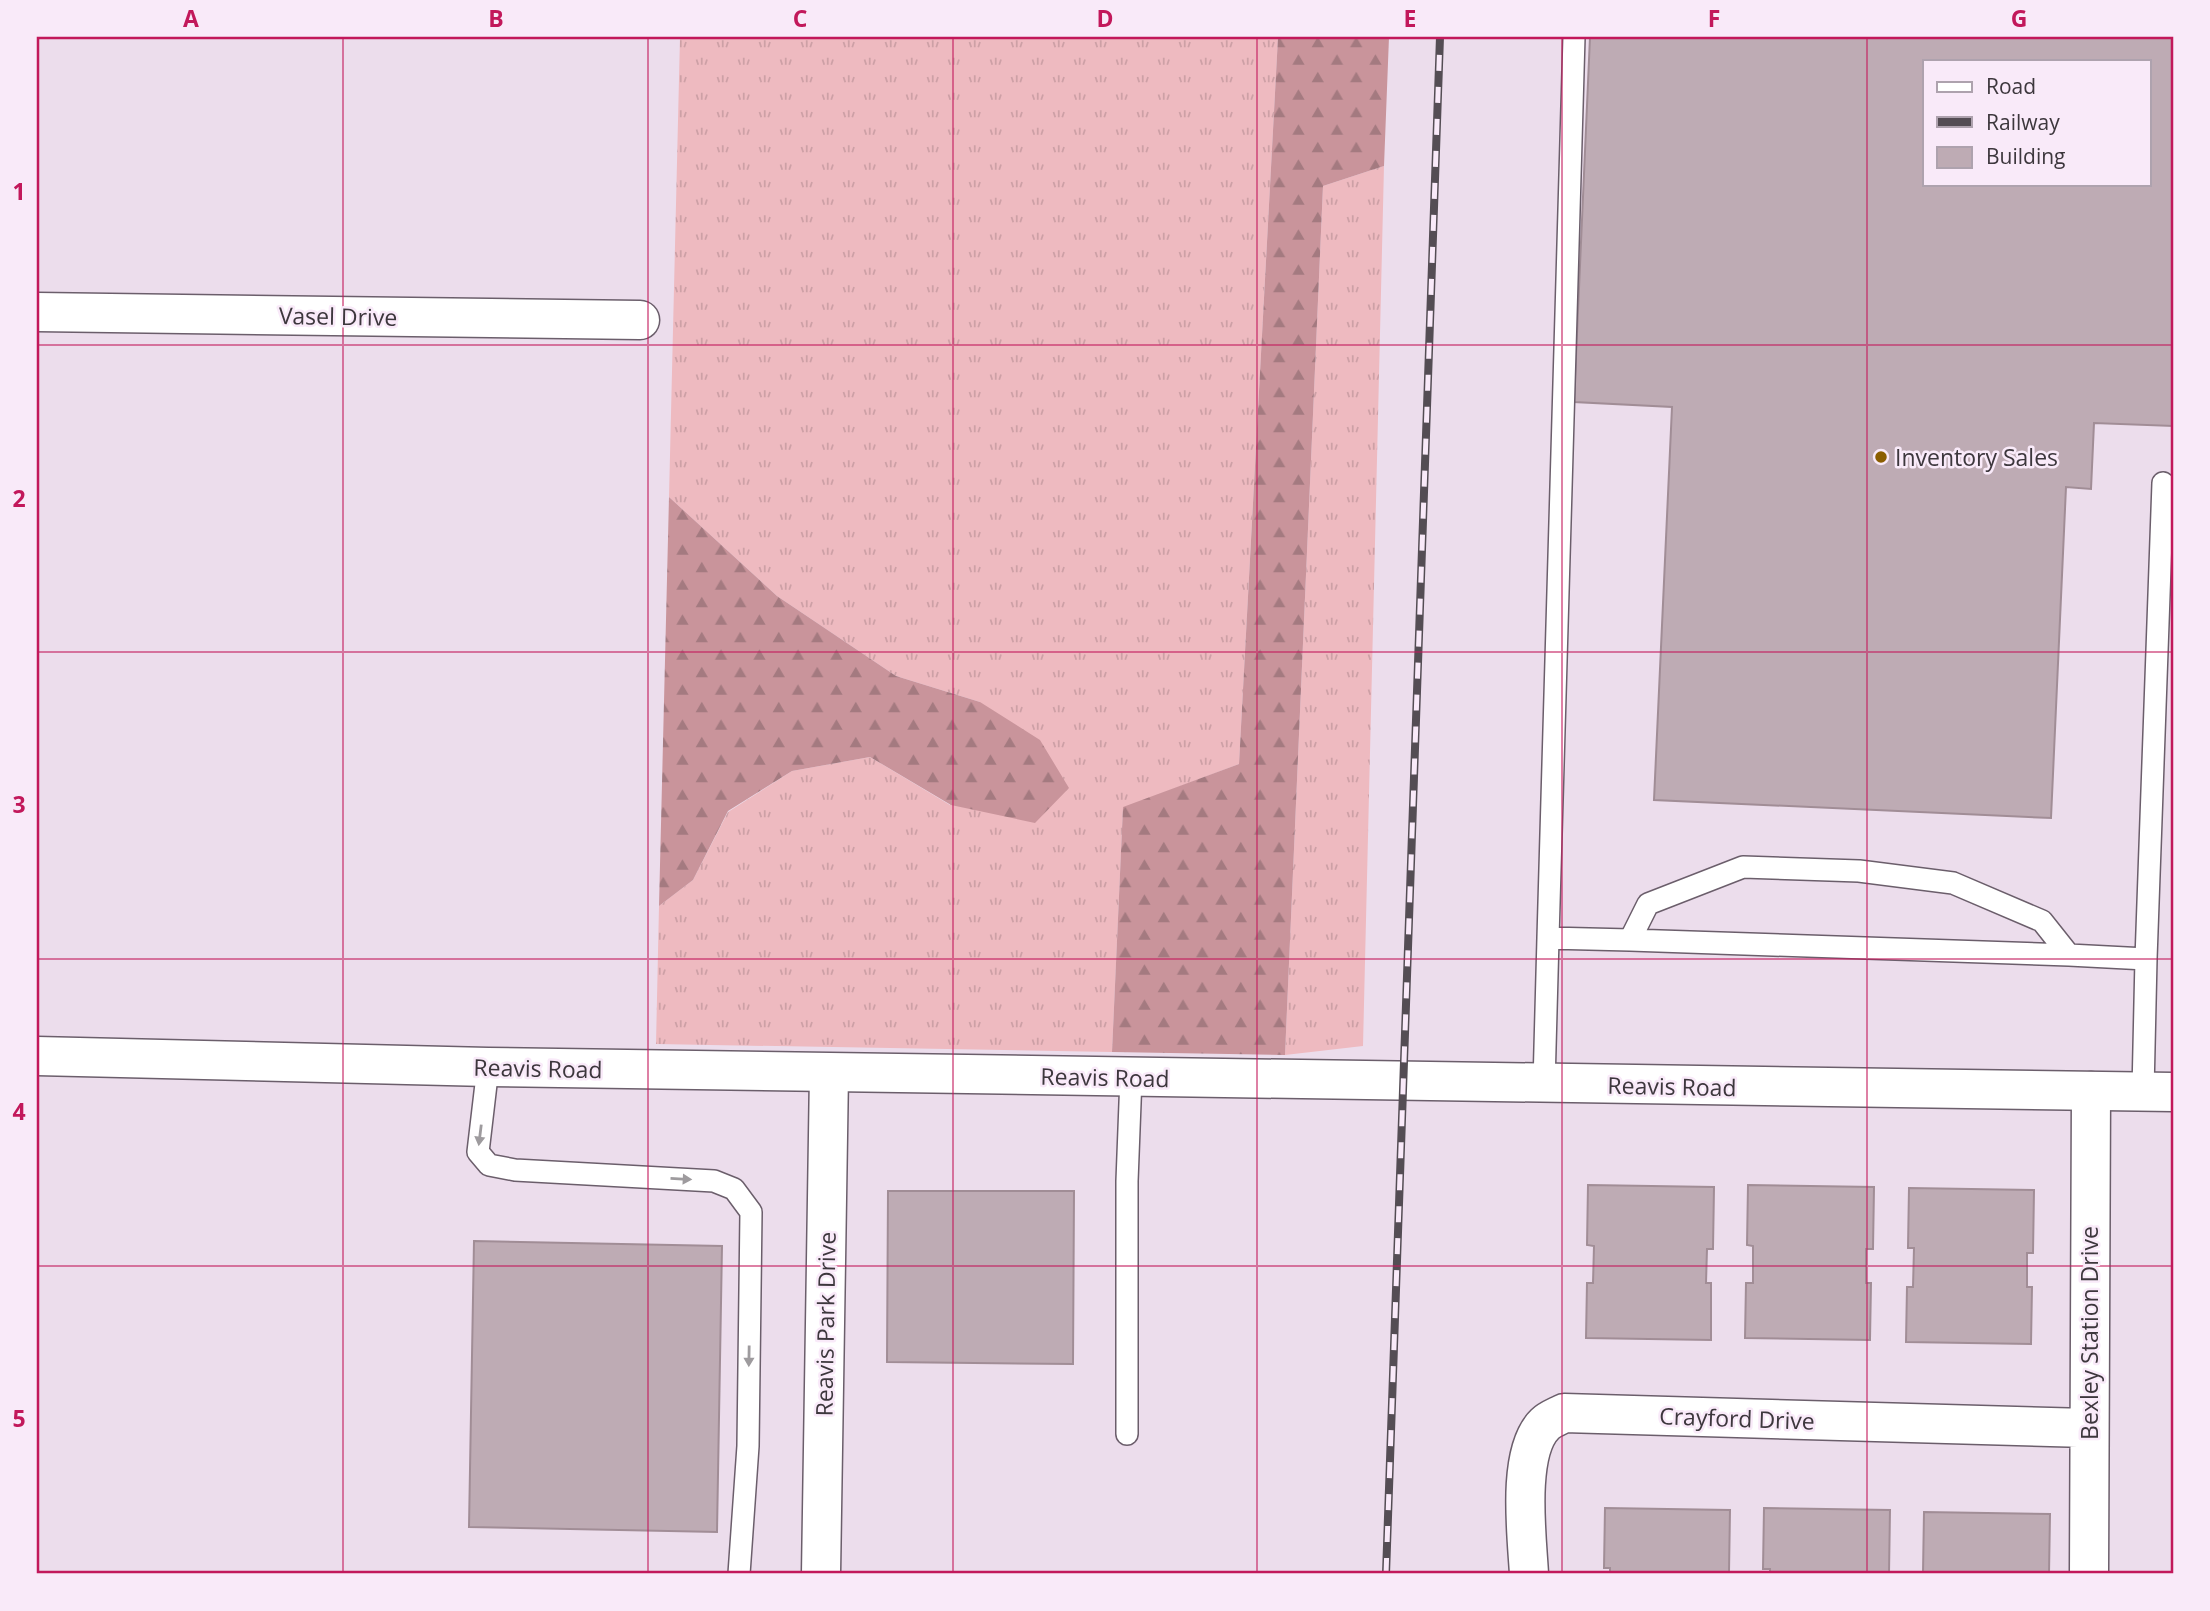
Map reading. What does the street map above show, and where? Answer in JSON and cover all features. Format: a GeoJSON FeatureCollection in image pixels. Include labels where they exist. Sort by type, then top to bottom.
{"type":"FeatureCollection","features":[{"type":"Feature","properties":{"kind":"street","name":"Vasel Drive"},"geometry":{"type":"LineString","coordinates":[[37,312],[640,320]]}},
{"type":"Feature","properties":{"kind":"street","name":"Reavis Road"},"geometry":{"type":"LineString","coordinates":[[37,1056],[829,1073],[2158,1091]]}},
{"type":"Feature","properties":{"kind":"street","name":"Reavis Park Drive"},"geometry":{"type":"LineString","coordinates":[[821,1574],[829,1073]]}},
{"type":"Feature","properties":{"kind":"street","name":"Bexley Station Drive"},"geometry":{"type":"LineString","coordinates":[[2089,1574],[2087,1428],[2091,1091]]}},
{"type":"Feature","properties":{"kind":"street","name":"Crayford Drive"},"geometry":{"type":"LineString","coordinates":[[1529,1574],[1525,1513],[1528,1457],[1545,1424],[1564,1413],[2087,1428]]}},
{"type":"Feature","properties":{"kind":"lane"},"geometry":{"type":"LineString","coordinates":[[1544,1084],[1574,37]]}},
{"type":"Feature","properties":{"kind":"lane"},"geometry":{"type":"LineString","coordinates":[[2158,1091],[2146,959],[2163,483]]}},
{"type":"Feature","properties":{"kind":"lane"},"geometry":{"type":"LineString","coordinates":[[1630,940],[1648,904],[1743,867],[1859,871],[1953,883],[2042,921],[2069,955]]}},
{"type":"Feature","properties":{"kind":"lane"},"geometry":{"type":"LineString","coordinates":[[1548,938],[2146,959]]}},
{"type":"Feature","properties":{"kind":"lane"},"geometry":{"type":"LineString","coordinates":[[488,1067],[478,1152],[489,1166],[515,1170],[713,1181],[734,1189],[751,1212],[748,1446],[739,1574]]}},
{"type":"Feature","properties":{"kind":"lane"},"geometry":{"type":"LineString","coordinates":[[1127,1434],[1127,1181],[1131,1077]]}},
{"type":"Feature","properties":{"kind":"green space"},"geometry":{"type":"Polygon","coordinates":[[[680,37],[1278,37],[1239,764],[1123,808],[1112,1052],[656,1044],[659,906],[693,880],[728,812],[792,771],[870,757],[950,805],[980,702],[896,676],[777,596],[669,497],[680,37]]]}},
{"type":"Feature","properties":{"kind":"green space"},"geometry":{"type":"Polygon","coordinates":[[[1278,37],[1389,37],[1384,166],[1323,186],[1285,1055],[1112,1052],[1123,807],[1239,764],[1278,37]]]}},
{"type":"Feature","properties":{"kind":"green space"},"geometry":{"type":"Polygon","coordinates":[[[1384,166],[1363,1046],[1285,1055],[1323,186],[1384,166]]]}},
{"type":"Feature","properties":{"kind":"green space"},"geometry":{"type":"Polygon","coordinates":[[[669,497],[777,596],[896,676],[980,702],[1040,740],[1069,788],[1035,823],[951,805],[870,757],[792,771],[728,811],[693,880],[659,906],[669,497]]]}},
{"type":"Feature","properties":{"kind":"building","name":"Inventory Sales"},"geometry":{"type":"Polygon","coordinates":[[[1590,37],[2173,37],[2173,426],[2094,423],[2091,489],[2066,487],[2051,818],[1654,800],[1672,407],[1574,402],[1590,37]]]}},
{"type":"Feature","properties":{"kind":"building"},"geometry":{"type":"Polygon","coordinates":[[[1588,1185],[1714,1187],[1713,1249],[1707,1249],[1706,1283],[1711,1283],[1711,1340],[1586,1338],[1587,1283],[1593,1283],[1594,1246],[1587,1245],[1588,1185]]]}},
{"type":"Feature","properties":{"kind":"building"},"geometry":{"type":"Polygon","coordinates":[[[1748,1185],[1874,1187],[1873,1249],[1866,1249],[1866,1283],[1871,1283],[1870,1340],[1745,1338],[1746,1283],[1753,1283],[1753,1246],[1747,1245],[1748,1185]]]}},
{"type":"Feature","properties":{"kind":"building"},"geometry":{"type":"Polygon","coordinates":[[[1909,1188],[2034,1190],[2033,1253],[2027,1253],[2027,1287],[2032,1287],[2031,1344],[1906,1342],[1907,1287],[1913,1287],[1914,1248],[1908,1248],[1909,1188]]]}},
{"type":"Feature","properties":{"kind":"building"},"geometry":{"type":"Polygon","coordinates":[[[888,1191],[1074,1191],[1073,1364],[887,1362],[888,1191]]]}},
{"type":"Feature","properties":{"kind":"building"},"geometry":{"type":"Polygon","coordinates":[[[474,1241],[722,1246],[717,1532],[469,1527],[474,1241]]]}},
{"type":"Feature","properties":{"kind":"building"},"geometry":{"type":"Polygon","coordinates":[[[1605,1508],[1730,1510],[1729,1572],[1610,1574],[1610,1568],[1604,1568],[1605,1508]]]}},
{"type":"Feature","properties":{"kind":"building"},"geometry":{"type":"Polygon","coordinates":[[[1764,1508],[1890,1510],[1889,1573],[1770,1574],[1770,1569],[1763,1569],[1764,1508]]]}},
{"type":"Feature","properties":{"kind":"building"},"geometry":{"type":"Polygon","coordinates":[[[1924,1512],[2050,1514],[2049,1574],[1923,1573],[1924,1512]]]}},
{"type":"Feature","properties":{"kind":"railway"},"geometry":{"type":"LineString","coordinates":[[1386,1574],[1440,37]]}},
{"type":"Feature","properties":{"kind":"place","name":"Inventory Sales"},"geometry":{"type":"Point","coordinates":[1881,457]}}]}
